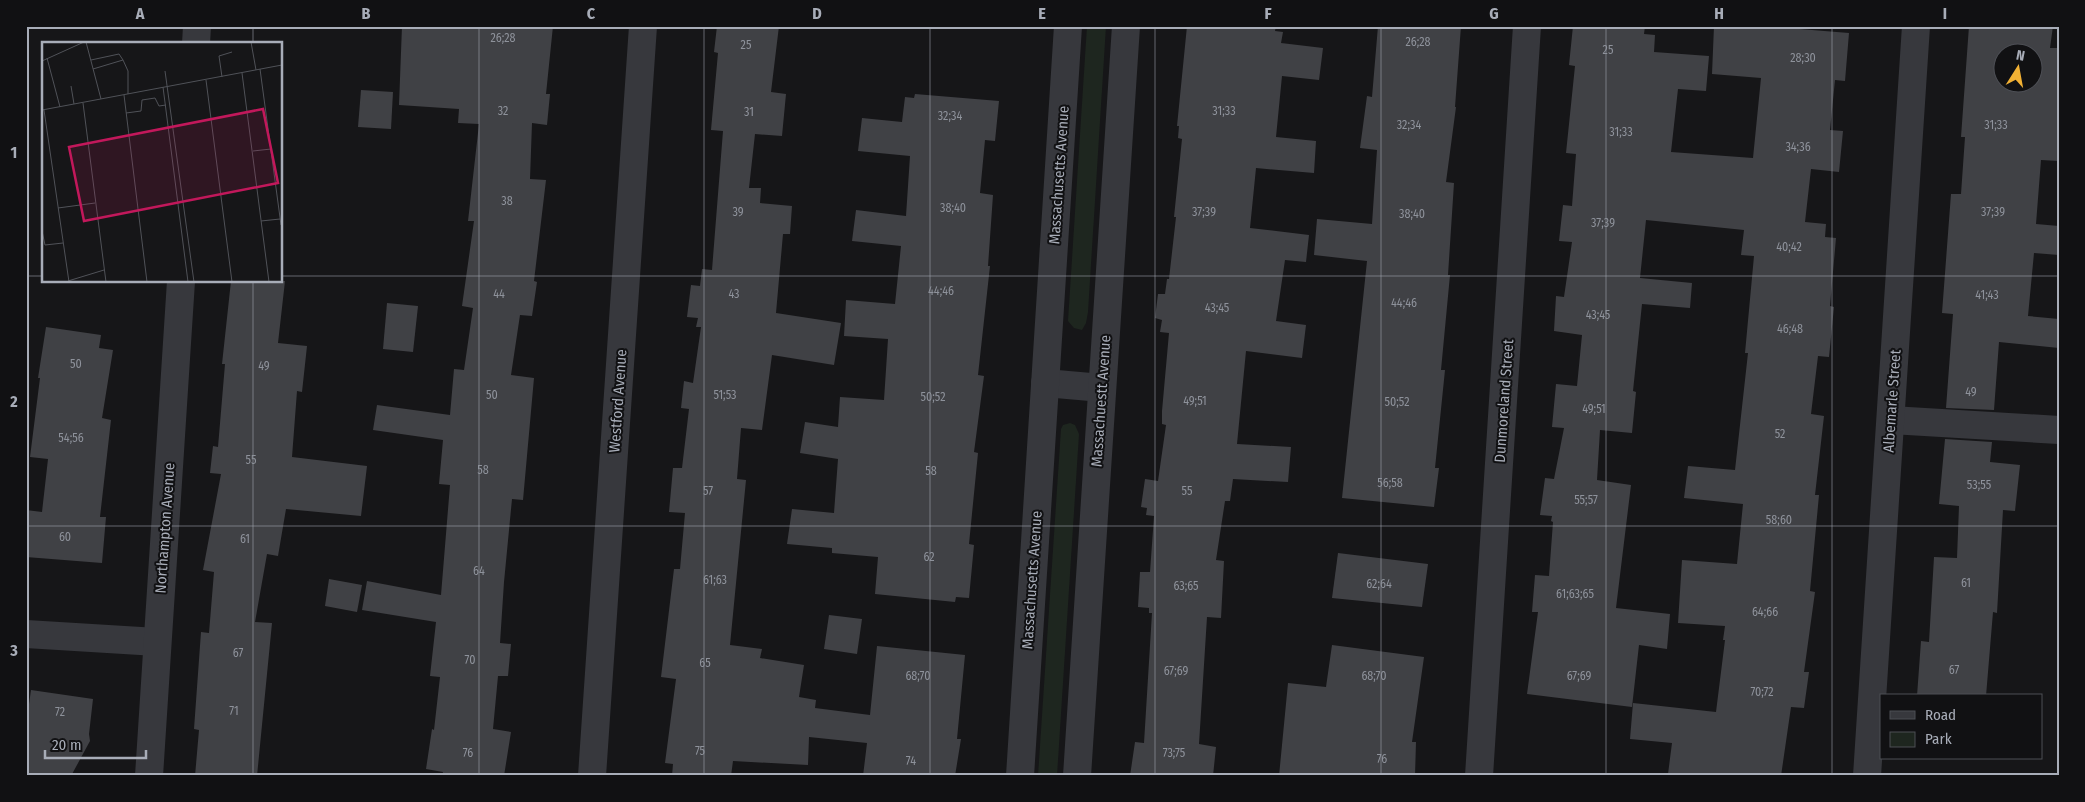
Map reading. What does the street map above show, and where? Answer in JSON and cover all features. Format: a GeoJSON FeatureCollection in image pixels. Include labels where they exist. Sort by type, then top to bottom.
{"type":"FeatureCollection","features":[{"type":"Feature","properties":{"kind":"street"},"geometry":{"type":"LineString","coordinates":[[196,42],[197,26]]}},
{"type":"Feature","properties":{"kind":"street","name":"Westford Avenue"},"geometry":{"type":"LineString","coordinates":[[592,776],[643,26]]}},
{"type":"Feature","properties":{"kind":"street","name":"Massachusetts Avenue"},"geometry":{"type":"LineString","coordinates":[[1020,776],[1068,26]]}},
{"type":"Feature","properties":{"kind":"street","name":"Massachuestt Avenue"},"geometry":{"type":"LineString","coordinates":[[1077,776],[1126,26]]}},
{"type":"Feature","properties":{"kind":"street","name":"Dunmoreland Street"},"geometry":{"type":"LineString","coordinates":[[1479,776],[1527,26]]}},
{"type":"Feature","properties":{"kind":"street","name":"Albemarle Street"},"geometry":{"type":"LineString","coordinates":[[1866,776],[1916,26]]}},
{"type":"Feature","properties":{"kind":"street","name":"Northampton Avenue"},"geometry":{"type":"LineString","coordinates":[[149,776],[181,282]]}},
{"type":"Feature","properties":{"kind":"street"},"geometry":{"type":"LineString","coordinates":[[1045,384],[1102,388]]}},
{"type":"Feature","properties":{"kind":"street"},"geometry":{"type":"LineString","coordinates":[[1891,420],[2059,430]]}},
{"type":"Feature","properties":{"kind":"street"},"geometry":{"type":"LineString","coordinates":[[26,634],[158,642]]}},
{"type":"Feature","properties":{"kind":"green space"},"geometry":{"type":"Polygon","coordinates":[[[1087,26],[1106,26],[1088,312],[1086,323],[1082,330],[1074,328],[1068,321],[1087,26]]]}},
{"type":"Feature","properties":{"kind":"green space"},"geometry":{"type":"Polygon","coordinates":[[[1070,423],[1075,425],[1079,434],[1057,776],[1038,776],[1061,429],[1063,425],[1070,423]]]}},
{"type":"Feature","properties":{"kind":"building"},"geometry":{"type":"Polygon","coordinates":[[[402,26],[553,26],[546,94],[550,94],[547,125],[532,123],[530,179],[546,180],[534,281],[537,282],[532,316],[520,315],[511,375],[534,378],[523,500],[512,499],[504,582],[500,643],[511,644],[508,676],[498,676],[493,729],[511,732],[504,776],[442,776],[443,772],[426,769],[432,729],[434,730],[440,677],[430,676],[436,622],[362,610],[367,581],[441,595],[450,485],[439,484],[443,440],[373,430],[377,405],[450,415],[454,369],[464,370],[473,308],[462,306],[474,221],[468,221],[479,124],[458,123],[459,109],[399,105],[402,26]]]}},
{"type":"Feature","properties":{"kind":"building"},"geometry":{"type":"Polygon","coordinates":[[[717,26],[779,26],[771,92],[786,94],[782,136],[755,134],[749,188],[761,188],[760,203],[792,206],[790,234],[783,234],[776,313],[841,323],[834,365],[772,355],[762,430],[741,428],[737,479],[746,480],[730,645],[762,649],[760,658],[804,665],[799,697],[816,700],[815,708],[870,715],[877,646],[965,655],[957,739],[961,739],[955,776],[863,776],[867,743],[809,737],[808,765],[733,761],[731,776],[672,776],[673,764],[665,763],[676,679],[661,677],[674,569],[680,569],[685,513],[669,512],[673,468],[682,468],[689,409],[681,408],[684,381],[693,383],[701,327],[696,327],[698,318],[687,317],[691,285],[700,286],[702,269],[712,270],[723,131],[711,130],[718,53],[714,52],[717,26]]]}},
{"type":"Feature","properties":{"kind":"building"},"geometry":{"type":"Polygon","coordinates":[[[1187,26],[1276,26],[1275,31],[1283,32],[1281,43],[1323,48],[1319,80],[1282,76],[1276,137],[1316,141],[1314,173],[1256,168],[1250,228],[1309,235],[1306,262],[1285,260],[1276,321],[1306,325],[1302,358],[1246,351],[1237,444],[1291,447],[1288,482],[1233,479],[1230,501],[1225,501],[1216,560],[1224,561],[1221,618],[1207,617],[1199,744],[1216,747],[1213,776],[1130,776],[1135,742],[1144,743],[1152,613],[1149,613],[1149,608],[1138,607],[1140,572],[1150,572],[1154,516],[1146,515],[1147,508],[1141,507],[1145,479],[1158,481],[1166,425],[1162,424],[1162,411],[1169,333],[1160,332],[1162,320],[1155,318],[1158,294],[1165,294],[1167,279],[1169,279],[1176,217],[1174,217],[1182,139],[1178,138],[1179,126],[1177,126],[1187,26]]]}},
{"type":"Feature","properties":{"kind":"building"},"geometry":{"type":"Polygon","coordinates":[[[1378,26],[1461,26],[1456,107],[1446,182],[1454,183],[1448,275],[1450,275],[1441,370],[1445,370],[1435,468],[1439,468],[1434,507],[1342,498],[1367,261],[1314,255],[1317,219],[1372,224],[1377,150],[1360,148],[1367,96],[1372,97],[1378,26]]]}},
{"type":"Feature","properties":{"kind":"building"},"geometry":{"type":"Polygon","coordinates":[[[1573,26],[1645,26],[1644,34],[1655,35],[1654,52],[1709,56],[1706,91],[1678,89],[1671,152],[1753,158],[1761,78],[1712,74],[1714,26],[1764,26],[1849,33],[1845,81],[1835,80],[1830,130],[1843,131],[1839,172],[1811,169],[1805,222],[1826,224],[1825,237],[1836,238],[1830,306],[1834,307],[1829,357],[1818,356],[1811,414],[1824,416],[1815,495],[1819,495],[1810,591],[1815,592],[1804,672],[1809,672],[1804,708],[1791,707],[1781,776],[1686,776],[1668,774],[1672,743],[1630,739],[1633,703],[1716,712],[1725,626],[1678,623],[1682,560],[1737,564],[1743,504],[1684,498],[1688,466],[1735,470],[1748,353],[1745,353],[1754,256],[1741,255],[1744,230],[1646,220],[1640,278],[1692,283],[1690,308],[1642,304],[1633,391],[1636,392],[1632,433],[1600,430],[1597,480],[1631,485],[1616,608],[1670,614],[1667,649],[1639,645],[1632,707],[1527,694],[1538,612],[1532,612],[1535,575],[1549,576],[1553,522],[1551,521],[1552,516],[1540,515],[1545,478],[1554,479],[1564,428],[1552,427],[1556,384],[1577,386],[1582,335],[1554,331],[1556,296],[1564,297],[1572,242],[1559,241],[1563,205],[1572,206],[1576,154],[1566,153],[1575,66],[1569,65],[1573,26]]]}},
{"type":"Feature","properties":{"kind":"building"},"geometry":{"type":"Polygon","coordinates":[[[1969,26],[2053,26],[2050,48],[2059,48],[2059,161],[2041,160],[2036,224],[2059,226],[2059,255],[2034,253],[2028,316],[2059,319],[2059,348],[1999,342],[1994,410],[1946,408],[1953,314],[1942,313],[1951,194],[1961,194],[1965,137],[1961,137],[1969,26]]]}},
{"type":"Feature","properties":{"kind":"building"},"geometry":{"type":"Polygon","coordinates":[[[361,90],[393,92],[391,129],[358,127],[361,90]]]}},
{"type":"Feature","properties":{"kind":"building"},"geometry":{"type":"Polygon","coordinates":[[[915,94],[999,101],[995,141],[985,140],[980,193],[993,195],[988,266],[990,266],[978,375],[984,376],[974,452],[978,453],[969,544],[974,545],[969,598],[956,597],[955,602],[875,594],[878,557],[832,553],[832,548],[787,544],[792,509],[834,513],[838,459],[800,453],[805,422],[838,427],[840,397],[884,400],[888,339],[844,336],[846,300],[895,304],[901,246],[852,241],[856,210],[906,216],[910,156],[858,151],[862,118],[902,122],[905,97],[914,98],[915,94]]]}},
{"type":"Feature","properties":{"kind":"building"},"geometry":{"type":"Polygon","coordinates":[[[285,281],[278,343],[307,346],[302,392],[297,391],[292,457],[367,466],[361,516],[286,509],[278,556],[267,554],[255,622],[272,623],[257,776],[195,776],[199,730],[194,729],[201,632],[209,633],[214,572],[203,570],[221,474],[210,473],[213,446],[218,447],[225,364],[222,364],[231,282],[285,281]]]}},
{"type":"Feature","properties":{"kind":"building"},"geometry":{"type":"Polygon","coordinates":[[[387,303],[418,306],[413,352],[383,349],[387,303]]]}},
{"type":"Feature","properties":{"kind":"building"},"geometry":{"type":"Polygon","coordinates":[[[46,327],[101,335],[99,348],[113,350],[102,418],[111,420],[100,517],[106,517],[102,563],[26,557],[26,510],[42,512],[48,459],[30,457],[40,378],[38,378],[46,327]]]}},
{"type":"Feature","properties":{"kind":"building"},"geometry":{"type":"Polygon","coordinates":[[[1945,439],[1992,442],[1990,462],[2020,465],[2015,511],[2003,510],[1997,613],[1993,612],[1986,694],[1917,694],[1921,641],[1929,642],[1934,557],[1957,558],[1959,506],[1939,504],[1945,439]]]}},
{"type":"Feature","properties":{"kind":"building"},"geometry":{"type":"Polygon","coordinates":[[[1338,553],[1428,564],[1422,607],[1332,598],[1338,553]]]}},
{"type":"Feature","properties":{"kind":"building"},"geometry":{"type":"Polygon","coordinates":[[[329,579],[362,585],[357,612],[325,606],[329,579]]]}},
{"type":"Feature","properties":{"kind":"building"},"geometry":{"type":"Polygon","coordinates":[[[829,615],[862,619],[857,654],[824,649],[829,615]]]}},
{"type":"Feature","properties":{"kind":"building"},"geometry":{"type":"Polygon","coordinates":[[[1332,645],[1424,657],[1412,742],[1416,742],[1415,776],[1279,776],[1288,683],[1326,687],[1332,645]]]}},
{"type":"Feature","properties":{"kind":"building"},"geometry":{"type":"Polygon","coordinates":[[[31,690],[93,699],[90,741],[71,776],[26,776],[26,725],[31,690]]]}}]}
